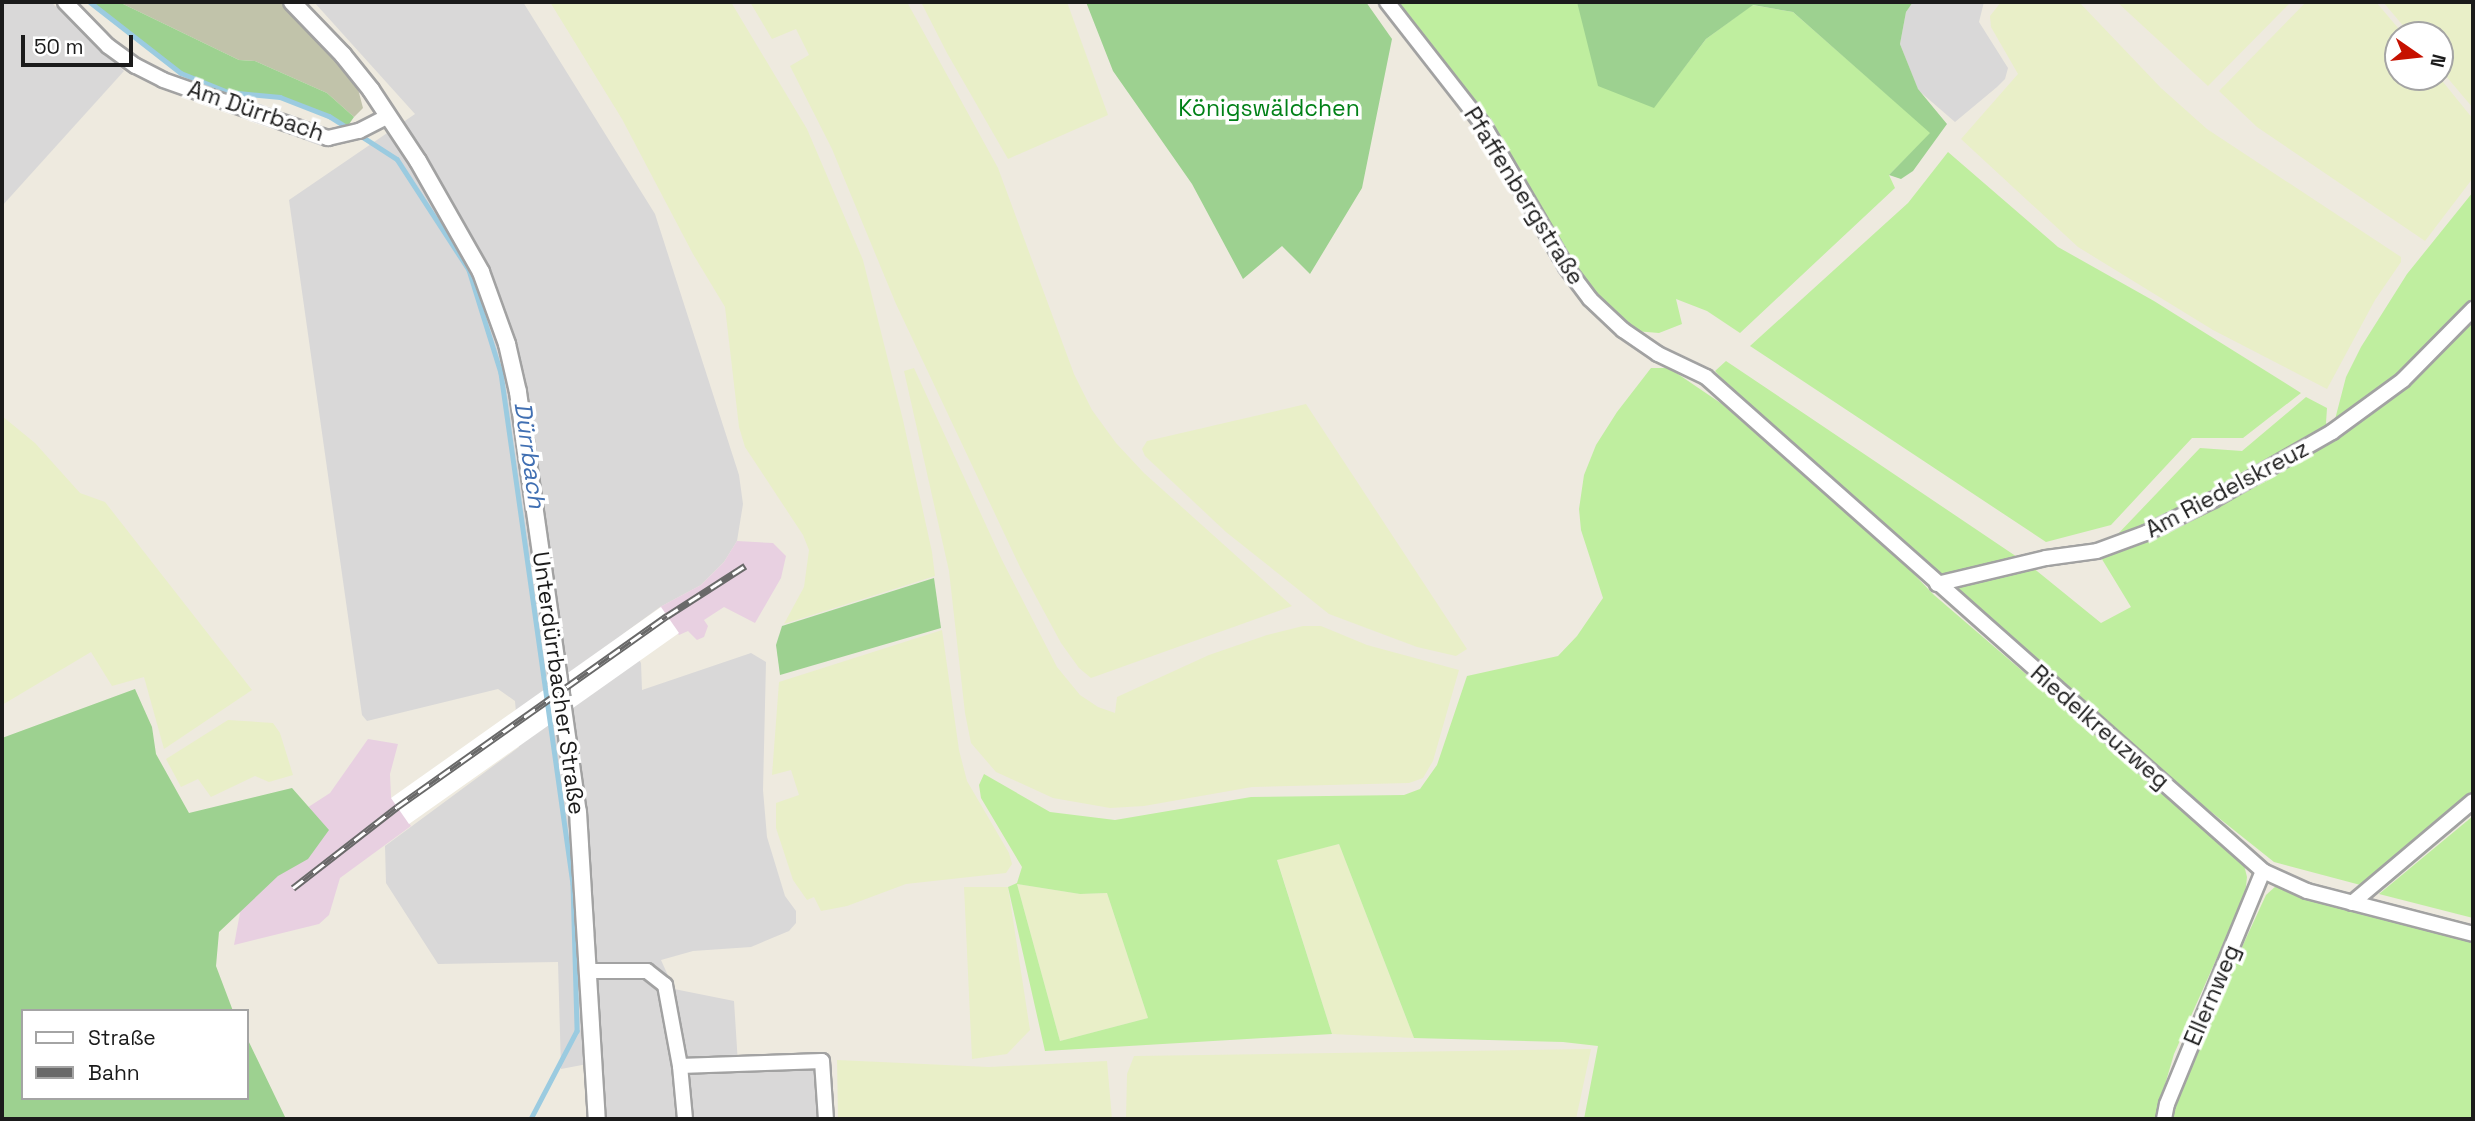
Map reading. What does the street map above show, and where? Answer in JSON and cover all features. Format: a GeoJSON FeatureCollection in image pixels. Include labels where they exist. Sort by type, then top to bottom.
{"type":"FeatureCollection","features":[{"type":"Feature","properties":{"kind":"street","name":"Am Dürrbach"},"geometry":{"type":"LineString","coordinates":[[65,2],[108,46],[136,66],[163,80],[328,138],[359,131],[388,116]]}},
{"type":"Feature","properties":{"kind":"street","name":"Unterdürrbacher Straße"},"geometry":{"type":"LineString","coordinates":[[292,2],[343,55],[388,116],[469,249],[496,308],[507,344],[518,392],[575,785],[591,971],[597,1119]]}},
{"type":"Feature","properties":{"kind":"street","name":"Pfaffenbergstraße"},"geometry":{"type":"LineString","coordinates":[[1387,2],[1484,126],[1566,267],[1590,299],[1623,330],[1658,354],[1706,377],[1937,584]]}},
{"type":"Feature","properties":{"kind":"street","name":"Am Riedelskreuz"},"geometry":{"type":"LineString","coordinates":[[1937,584],[2046,558],[2097,551],[2146,533],[2213,500],[2332,432],[2393,387],[2453,333],[2473,309]]}},
{"type":"Feature","properties":{"kind":"street","name":"Riedelkreuzweg"},"geometry":{"type":"LineString","coordinates":[[1937,584],[2263,871],[2307,891],[2352,903]]}},
{"type":"Feature","properties":{"kind":"street"},"geometry":{"type":"LineString","coordinates":[[2352,903],[2473,801]]}},
{"type":"Feature","properties":{"kind":"street","name":"Ellernweg"},"geometry":{"type":"LineString","coordinates":[[2164,1119],[2167,1104],[2263,871]]}},
{"type":"Feature","properties":{"kind":"street"},"geometry":{"type":"LineString","coordinates":[[2352,903],[2473,934]]}},
{"type":"Feature","properties":{"kind":"street"},"geometry":{"type":"LineString","coordinates":[[591,971],[647,971],[660,978],[668,997],[680,1066],[685,1119]]}},
{"type":"Feature","properties":{"kind":"street"},"geometry":{"type":"LineString","coordinates":[[680,1066],[822,1061],[826,1119]]}},
{"type":"Feature","properties":{"kind":"shaded area"},"geometry":{"type":"Polygon","coordinates":[[[2,2],[51,2],[124,71],[2,206],[2,2]]]}},
{"type":"Feature","properties":{"kind":"shaded area"},"geometry":{"type":"Polygon","coordinates":[[[119,2],[281,2],[357,85],[363,108],[354,117],[327,93],[255,61],[239,60],[119,2]]]}},
{"type":"Feature","properties":{"kind":"shaded area"},"geometry":{"type":"Polygon","coordinates":[[[314,2],[523,2],[655,214],[739,475],[743,504],[737,541],[724,562],[701,585],[660,607],[623,634],[641,663],[642,690],[751,653],[766,662],[763,790],[767,837],[785,896],[796,911],[796,923],[789,931],[751,947],[693,951],[661,960],[674,989],[734,1001],[738,1064],[822,1061],[826,1119],[606,1119],[603,1061],[561,1069],[558,962],[438,964],[386,883],[385,846],[519,747],[515,701],[498,689],[367,721],[362,715],[289,200],[415,114],[314,2]]]}},
{"type":"Feature","properties":{"kind":"shaded area"},"geometry":{"type":"Polygon","coordinates":[[[550,2],[731,2],[807,129],[863,260],[903,420],[935,576],[784,624],[804,587],[809,550],[803,535],[745,447],[739,427],[725,307],[693,254],[622,119],[550,2]]]}},
{"type":"Feature","properties":{"kind":"shaded area"},"geometry":{"type":"Polygon","coordinates":[[[750,2],[907,2],[998,168],[1074,374],[1092,410],[1116,443],[1144,473],[1292,606],[1091,678],[1079,668],[1061,643],[1020,567],[896,304],[832,149],[790,66],[809,55],[796,29],[772,39],[750,2]]]}},
{"type":"Feature","properties":{"kind":"shaded area"},"geometry":{"type":"Polygon","coordinates":[[[921,2],[1067,2],[1108,115],[1008,159],[921,2]]]}},
{"type":"Feature","properties":{"kind":"shaded area"},"geometry":{"type":"Polygon","coordinates":[[[1913,2],[1984,2],[1979,22],[2008,68],[2005,79],[1955,122],[1918,90],[1900,44],[1906,12],[1913,2]]]}},
{"type":"Feature","properties":{"kind":"shaded area"},"geometry":{"type":"Polygon","coordinates":[[[2001,2],[2079,2],[2161,88],[2207,129],[2401,257],[2401,262],[2375,300],[2327,389],[2213,330],[2078,247],[1961,139],[2018,74],[1991,27],[1990,16],[2001,2]]]}},
{"type":"Feature","properties":{"kind":"shaded area"},"geometry":{"type":"Polygon","coordinates":[[[2117,2],[2291,2],[2208,86],[2117,2]]]}},
{"type":"Feature","properties":{"kind":"shaded area"},"geometry":{"type":"Polygon","coordinates":[[[2306,2],[2376,2],[2392,21],[2384,21],[2384,91],[2450,91],[2473,119],[2473,178],[2425,241],[2257,127],[2219,91],[2306,2]]]}},
{"type":"Feature","properties":{"kind":"shaded area"},"geometry":{"type":"Polygon","coordinates":[[[2383,2],[2473,2],[2473,108],[2454,86],[2454,21],[2399,21],[2383,2]]]}},
{"type":"Feature","properties":{"kind":"shaded area"},"geometry":{"type":"Polygon","coordinates":[[[914,368],[1002,560],[1057,667],[1080,695],[1098,707],[1115,713],[1117,697],[1209,655],[1267,635],[1303,626],[1321,626],[1367,645],[1459,670],[1433,761],[1423,778],[1409,783],[1252,787],[1144,806],[1110,808],[1053,798],[996,772],[971,743],[965,713],[949,571],[904,371],[914,368]]]}},
{"type":"Feature","properties":{"kind":"shaded area"},"geometry":{"type":"Polygon","coordinates":[[[1306,404],[1467,649],[1456,656],[1417,647],[1329,614],[1226,532],[1145,456],[1142,449],[1147,441],[1306,404]]]}},
{"type":"Feature","properties":{"kind":"shaded area"},"geometry":{"type":"Polygon","coordinates":[[[2,416],[35,443],[80,493],[105,502],[252,690],[164,749],[144,677],[112,686],[91,652],[2,705],[2,416]]]}},
{"type":"Feature","properties":{"kind":"shaded area"},"geometry":{"type":"Polygon","coordinates":[[[737,541],[773,543],[786,556],[781,578],[755,623],[724,607],[704,620],[708,626],[704,637],[697,640],[688,631],[679,635],[660,607],[701,585],[724,562],[737,541]]]}},
{"type":"Feature","properties":{"kind":"shaded area"},"geometry":{"type":"Polygon","coordinates":[[[942,630],[959,750],[967,781],[1009,853],[1012,864],[1006,873],[906,884],[847,906],[821,911],[814,897],[807,900],[793,880],[776,828],[776,803],[799,795],[791,770],[772,775],[779,682],[942,630]]]}},
{"type":"Feature","properties":{"kind":"shaded area"},"geometry":{"type":"Polygon","coordinates":[[[228,720],[273,723],[280,733],[293,775],[269,782],[255,776],[211,797],[198,779],[181,787],[166,759],[228,720]]]}},
{"type":"Feature","properties":{"kind":"shaded area"},"geometry":{"type":"Polygon","coordinates":[[[368,739],[398,744],[390,774],[391,797],[411,826],[340,878],[329,915],[319,924],[234,945],[253,843],[330,793],[368,739]]]}},
{"type":"Feature","properties":{"kind":"shaded area"},"geometry":{"type":"Polygon","coordinates":[[[1339,844],[1414,1038],[1332,1034],[1277,859],[1339,844]]]}},
{"type":"Feature","properties":{"kind":"shaded area"},"geometry":{"type":"Polygon","coordinates":[[[1017,884],[1080,894],[1107,893],[1148,1018],[1060,1041],[1017,884]]]}},
{"type":"Feature","properties":{"kind":"shaded area"},"geometry":{"type":"Polygon","coordinates":[[[964,887],[1008,887],[1030,1030],[1007,1054],[972,1059],[964,887]]]}},
{"type":"Feature","properties":{"kind":"shaded area"},"geometry":{"type":"Polygon","coordinates":[[[1591,1049],[1576,1119],[1126,1119],[1127,1074],[1134,1056],[1591,1049]]]}},
{"type":"Feature","properties":{"kind":"shaded area"},"geometry":{"type":"Polygon","coordinates":[[[837,1060],[989,1067],[1107,1061],[1112,1119],[838,1119],[837,1060]]]}},
{"type":"Feature","properties":{"kind":"green space"},"geometry":{"type":"Polygon","coordinates":[[[90,2],[119,2],[239,60],[255,61],[327,93],[354,117],[347,127],[329,116],[280,97],[228,92],[181,73],[90,2]]]}},
{"type":"Feature","properties":{"kind":"green space","name":"Königswäldchen"},"geometry":{"type":"Polygon","coordinates":[[[1086,2],[1366,2],[1392,39],[1362,188],[1310,274],[1282,246],[1243,279],[1192,184],[1113,71],[1086,2]]]}},
{"type":"Feature","properties":{"kind":"green space"},"geometry":{"type":"Polygon","coordinates":[[[1387,2],[1577,2],[1646,104],[1654,107],[1706,39],[1752,5],[1793,12],[1931,133],[1889,175],[1895,188],[1740,333],[1707,311],[1676,299],[1682,324],[1659,333],[1623,330],[1590,299],[1484,126],[1387,2]]]}},
{"type":"Feature","properties":{"kind":"green space"},"geometry":{"type":"Polygon","coordinates":[[[1577,2],[1913,2],[1906,12],[1900,44],[1918,89],[1947,124],[1913,171],[1901,179],[1889,175],[1930,133],[1793,12],[1753,5],[1706,39],[1654,108],[1598,86],[1577,2]]]}},
{"type":"Feature","properties":{"kind":"green space"},"geometry":{"type":"Polygon","coordinates":[[[1948,152],[2058,247],[2154,301],[2301,393],[2243,438],[2192,438],[2111,525],[2046,542],[1750,346],[1908,203],[1948,152]]]}},
{"type":"Feature","properties":{"kind":"green space"},"geometry":{"type":"Polygon","coordinates":[[[2473,192],[2473,795],[2368,887],[2274,862],[2205,807],[1732,390],[1715,371],[1726,361],[2032,567],[2101,623],[2131,607],[2097,551],[2074,548],[2115,537],[2200,448],[2242,451],[2306,397],[2327,408],[2326,423],[2332,431],[2346,377],[2361,347],[2407,274],[2473,192]]]}},
{"type":"Feature","properties":{"kind":"green space"},"geometry":{"type":"Polygon","coordinates":[[[1651,368],[1669,368],[1722,404],[1903,563],[1934,595],[2243,861],[2247,877],[2245,895],[2174,1054],[2155,1119],[1584,1119],[1598,1046],[1563,1042],[1414,1038],[1339,844],[1277,860],[1332,1034],[1045,1051],[1008,887],[1017,883],[1022,867],[981,798],[979,785],[984,774],[1050,812],[1115,820],[1251,797],[1404,795],[1420,789],[1437,765],[1467,676],[1558,656],[1577,636],[1603,598],[1581,530],[1579,509],[1584,475],[1596,445],[1651,368]],[[1017,884],[1060,1041],[1148,1018],[1107,893],[1080,894],[1017,884]]]}},
{"type":"Feature","properties":{"kind":"green space"},"geometry":{"type":"Polygon","coordinates":[[[934,578],[941,628],[780,675],[776,645],[782,626],[934,578]]]}},
{"type":"Feature","properties":{"kind":"green space"},"geometry":{"type":"Polygon","coordinates":[[[135,689],[152,727],[156,754],[189,813],[292,788],[329,830],[308,859],[278,876],[219,932],[216,966],[232,1009],[21,1009],[21,1100],[248,1100],[248,1040],[286,1119],[2,1119],[2,738],[135,689]]]}},
{"type":"Feature","properties":{"kind":"green space"},"geometry":{"type":"Polygon","coordinates":[[[2473,816],[2473,918],[2379,894],[2473,816]]]}},
{"type":"Feature","properties":{"kind":"green space"},"geometry":{"type":"Polygon","coordinates":[[[2277,885],[2473,943],[2473,1119],[2171,1119],[2186,1068],[2266,895],[2277,885]]]}},
{"type":"Feature","properties":{"kind":"pier"},"geometry":{"type":"Polygon","coordinates":[[[661,607],[679,633],[409,824],[391,798],[661,607]]]}},
{"type":"Feature","properties":{"kind":"waterway","name":"Dürrbach"},"geometry":{"type":"LineString","coordinates":[[90,2],[181,73],[228,92],[280,97],[329,116],[351,130]]}},
{"type":"Feature","properties":{"kind":"waterway","name":"Dürrbach"},"geometry":{"type":"LineString","coordinates":[[358,134],[397,159],[469,270],[501,373],[573,884],[577,1031],[531,1119]]}},
{"type":"Feature","properties":{"kind":"railway"},"geometry":{"type":"LineString","coordinates":[[293,888],[397,807],[667,616],[745,566]]}}]}
